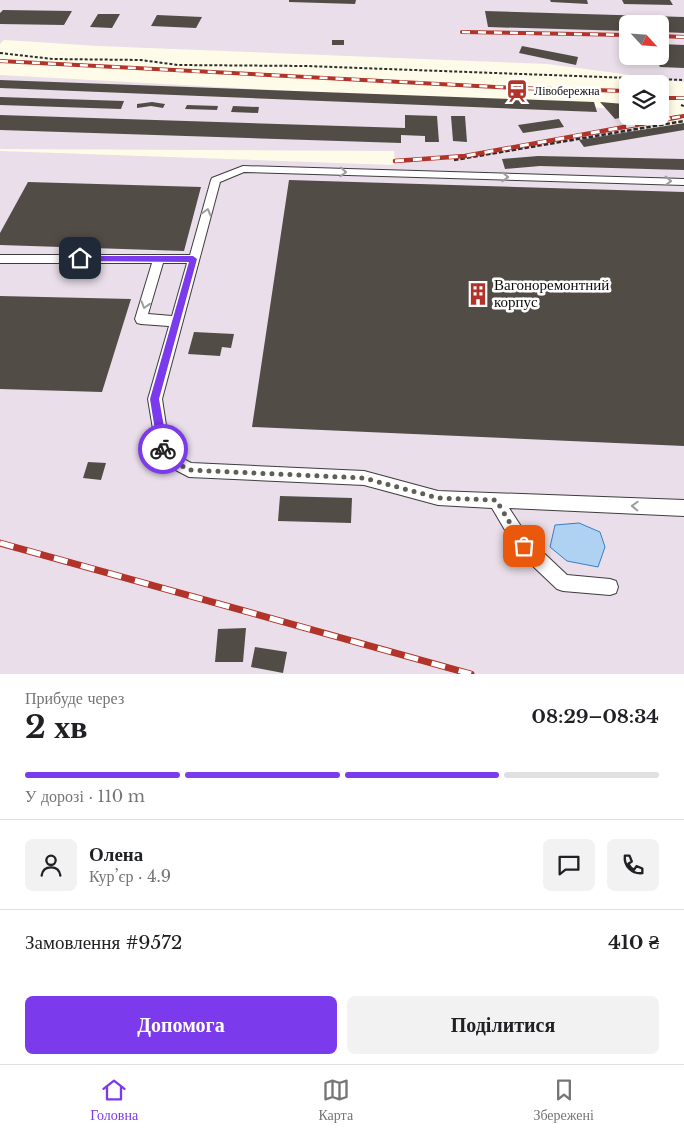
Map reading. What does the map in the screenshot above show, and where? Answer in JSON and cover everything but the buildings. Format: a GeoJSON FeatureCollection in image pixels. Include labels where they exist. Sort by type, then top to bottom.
{"type":"FeatureCollection","features":[{"type":"Feature","properties":{"kind":"lane"},"geometry":{"type":"LineString","coordinates":[[684,182],[243,169],[216,180],[154,399],[162,448],[173,461],[189,470],[364,478],[438,498],[684,508]]}},
{"type":"Feature","properties":{"kind":"lane"},"geometry":{"type":"LineString","coordinates":[[160,258],[141,319],[177,321]]}},
{"type":"Feature","properties":{"kind":"lane"},"geometry":{"type":"LineString","coordinates":[[0,259],[193,259]]}},
{"type":"Feature","properties":{"kind":"lane"},"geometry":{"type":"LineString","coordinates":[[496,500],[524,546],[563,584],[610,587]]}},
{"type":"Feature","properties":{"kind":"path"},"geometry":{"type":"LineString","coordinates":[[0,53],[53,59],[141,60],[178,65],[306,66],[684,80]]}},
{"type":"Feature","properties":{"kind":"path"},"geometry":{"type":"LineString","coordinates":[[453,160],[684,121]]}},
{"type":"Feature","properties":{"kind":"shaded area"},"geometry":{"type":"Polygon","coordinates":[[[0,0],[684,0],[684,82],[669,80],[669,75],[631,75],[547,64],[98,46],[4,40],[0,44],[0,0]]]}},
{"type":"Feature","properties":{"kind":"shaded area"},"geometry":{"type":"Polygon","coordinates":[[[0,75],[619,109],[619,125],[635,125],[639,131],[684,124],[684,674],[0,674],[0,151],[393,165],[395,161],[394,151],[0,149],[0,75]]]}},
{"type":"Feature","properties":{"kind":"water"},"geometry":{"type":"Polygon","coordinates":[[[579,523],[600,532],[605,547],[598,567],[567,561],[550,547],[555,525],[579,523]]]}},
{"type":"Feature","properties":{"kind":"railway"},"geometry":{"type":"LineString","coordinates":[[462,32],[619,35]]}},
{"type":"Feature","properties":{"kind":"railway"},"geometry":{"type":"LineString","coordinates":[[669,36],[684,37]]}},
{"type":"Feature","properties":{"kind":"railway"},"geometry":{"type":"LineString","coordinates":[[0,61],[517,88],[619,91]]}},
{"type":"Feature","properties":{"kind":"railway"},"geometry":{"type":"LineString","coordinates":[[669,98],[684,98]]}},
{"type":"Feature","properties":{"kind":"railway"},"geometry":{"type":"LineString","coordinates":[[672,118],[684,116]]}},
{"type":"Feature","properties":{"kind":"railway"},"geometry":{"type":"LineString","coordinates":[[395,161],[465,156],[679,117]]}},
{"type":"Feature","properties":{"kind":"railway"},"geometry":{"type":"LineString","coordinates":[[0,543],[471,674]]}},
{"type":"Feature","properties":{"kind":"way so far"},"geometry":{"type":"LineString","coordinates":[[163,449],[173,461],[189,470],[364,478],[438,498],[496,500],[524,546]]}},
{"type":"Feature","properties":{"kind":"place","name":"Лівобережна"},"geometry":{"type":"Point","coordinates":[517,91]}},
{"type":"Feature","properties":{"kind":"place","name":"Вагоноремонтний корпус"},"geometry":{"type":"Point","coordinates":[478,294]}},
{"type":"Feature","properties":{"kind":"route"},"geometry":{"type":"LineString","coordinates":[[80,258],[193,259],[154,399],[163,449]]}}]}
